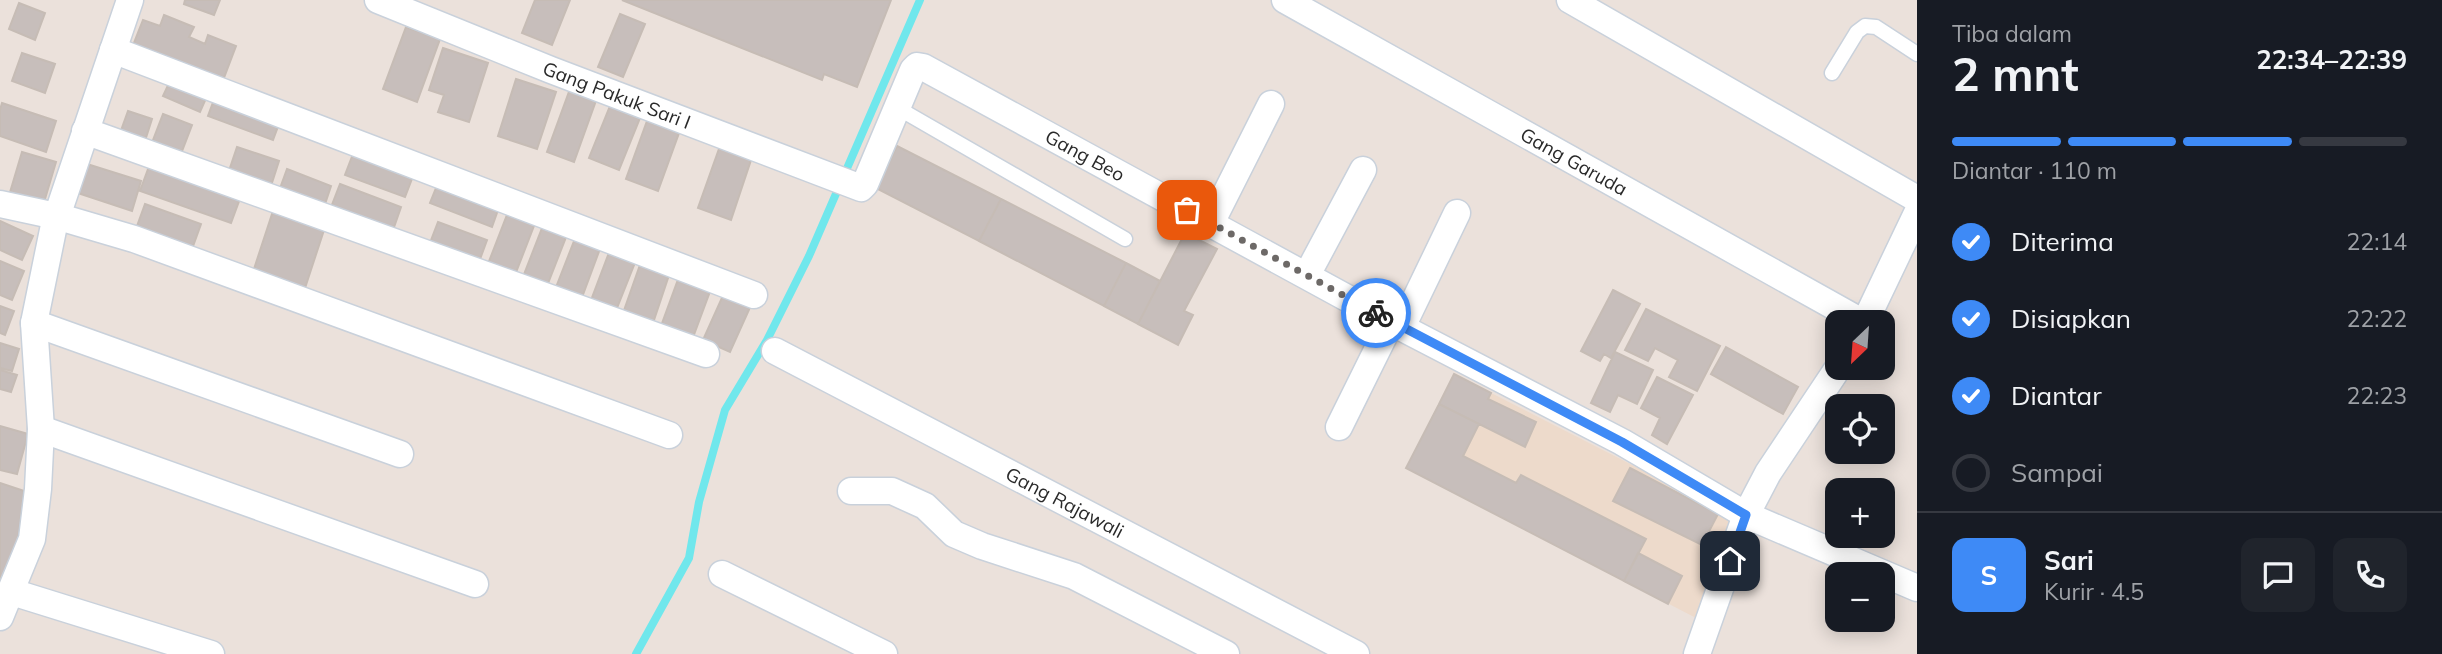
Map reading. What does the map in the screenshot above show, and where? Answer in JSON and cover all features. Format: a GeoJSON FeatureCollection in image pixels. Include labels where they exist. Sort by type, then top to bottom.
{"type":"FeatureCollection","features":[{"type":"Feature","properties":{"kind":"street"},"geometry":{"type":"LineString","coordinates":[[0,617],[32,539],[41,429],[34,323],[56,216],[130,0]]}},
{"type":"Feature","properties":{"kind":"street","name":"Gang Pakuk Sari I"},"geometry":{"type":"LineString","coordinates":[[378,0],[856,187]]}},
{"type":"Feature","properties":{"kind":"street","name":"Gang Garuda"},"geometry":{"type":"LineString","coordinates":[[1285,0],[1841,310]]}},
{"type":"Feature","properties":{"kind":"street"},"geometry":{"type":"LineString","coordinates":[[1570,0],[1917,199]]}},
{"type":"Feature","properties":{"kind":"street"},"geometry":{"type":"LineString","coordinates":[[113,50],[754,295]]}},
{"type":"Feature","properties":{"kind":"street","name":"Gang Beo"},"geometry":{"type":"LineString","coordinates":[[856,187],[864,187],[895,107],[913,70],[917,66],[923,67],[1396,324],[1622,442],[1746,515],[1917,588]]}},
{"type":"Feature","properties":{"kind":"street"},"geometry":{"type":"LineString","coordinates":[[1211,223],[1271,104]]}},
{"type":"Feature","properties":{"kind":"street"},"geometry":{"type":"LineString","coordinates":[[85,131],[706,354]]}},
{"type":"Feature","properties":{"kind":"street"},"geometry":{"type":"LineString","coordinates":[[1307,275],[1363,170]]}},
{"type":"Feature","properties":{"kind":"street"},"geometry":{"type":"LineString","coordinates":[[0,204],[56,216],[134,239],[668,435]]}},
{"type":"Feature","properties":{"kind":"street"},"geometry":{"type":"LineString","coordinates":[[1339,427],[1457,213]]}},
{"type":"Feature","properties":{"kind":"street"},"geometry":{"type":"LineString","coordinates":[[1869,310],[1917,213]]}},
{"type":"Feature","properties":{"kind":"street"},"geometry":{"type":"LineString","coordinates":[[34,323],[400,454]]}},
{"type":"Feature","properties":{"kind":"street","name":"Gang Rajawali"},"geometry":{"type":"LineString","coordinates":[[775,351],[1356,654]]}},
{"type":"Feature","properties":{"kind":"street"},"geometry":{"type":"LineString","coordinates":[[1698,653],[1746,515],[1768,473],[1830,380]]}},
{"type":"Feature","properties":{"kind":"street"},"geometry":{"type":"LineString","coordinates":[[41,429],[475,584]]}},
{"type":"Feature","properties":{"kind":"street"},"geometry":{"type":"LineString","coordinates":[[851,491],[892,491],[925,506],[954,534],[1074,576],[1226,654]]}},
{"type":"Feature","properties":{"kind":"street"},"geometry":{"type":"LineString","coordinates":[[722,574],[884,654]]}},
{"type":"Feature","properties":{"kind":"street"},"geometry":{"type":"LineString","coordinates":[[12,592],[211,654]]}},
{"type":"Feature","properties":{"kind":"lane"},"geometry":{"type":"LineString","coordinates":[[1832,73],[1857,32],[1865,26],[1876,27],[1917,54]]}},
{"type":"Feature","properties":{"kind":"lane"},"geometry":{"type":"LineString","coordinates":[[895,107],[1125,239]]}},
{"type":"Feature","properties":{"kind":"shaded area"},"geometry":{"type":"Polygon","coordinates":[[[1454,374],[1732,516],[1698,619],[1406,468],[1454,374]]]}},
{"type":"Feature","properties":{"kind":"building"},"geometry":{"type":"Polygon","coordinates":[[[185,0],[220,0],[214,15],[184,4],[185,0]]]}},
{"type":"Feature","properties":{"kind":"building"},"geometry":{"type":"Polygon","coordinates":[[[535,0],[570,0],[552,45],[522,33],[535,0]]]}},
{"type":"Feature","properties":{"kind":"building"},"geometry":{"type":"Polygon","coordinates":[[[622,0],[891,0],[857,87],[824,74],[822,80],[622,0]]]}},
{"type":"Feature","properties":{"kind":"building"},"geometry":{"type":"Polygon","coordinates":[[[19,3],[45,13],[35,40],[9,29],[19,3]]]}},
{"type":"Feature","properties":{"kind":"building"},"geometry":{"type":"Polygon","coordinates":[[[620,14],[645,24],[623,77],[598,67],[620,14]]]}},
{"type":"Feature","properties":{"kind":"building"},"geometry":{"type":"Polygon","coordinates":[[[164,15],[194,27],[189,37],[205,44],[208,35],[236,46],[222,83],[132,48],[143,20],[160,26],[164,15]]]}},
{"type":"Feature","properties":{"kind":"building"},"geometry":{"type":"Polygon","coordinates":[[[406,27],[440,39],[417,102],[383,89],[406,27]]]}},
{"type":"Feature","properties":{"kind":"building"},"geometry":{"type":"Polygon","coordinates":[[[443,48],[488,63],[469,122],[438,112],[444,95],[429,90],[443,48]]]}},
{"type":"Feature","properties":{"kind":"building"},"geometry":{"type":"Polygon","coordinates":[[[22,53],[55,64],[45,93],[12,81],[22,53]]]}},
{"type":"Feature","properties":{"kind":"building"},"geometry":{"type":"Polygon","coordinates":[[[516,79],[556,92],[537,149],[498,136],[516,79]]]}},
{"type":"Feature","properties":{"kind":"building"},"geometry":{"type":"Polygon","coordinates":[[[170,81],[207,96],[200,112],[163,96],[170,81]]]}},
{"type":"Feature","properties":{"kind":"building"},"geometry":{"type":"Polygon","coordinates":[[[570,89],[597,98],[574,162],[547,152],[570,89]]]}},
{"type":"Feature","properties":{"kind":"building"},"geometry":{"type":"Polygon","coordinates":[[[215,97],[280,121],[273,140],[208,116],[215,97]]]}},
{"type":"Feature","properties":{"kind":"building"},"geometry":{"type":"Polygon","coordinates":[[[612,101],[642,113],[619,170],[589,158],[612,101]]]}},
{"type":"Feature","properties":{"kind":"building"},"geometry":{"type":"Polygon","coordinates":[[[2,103],[56,121],[46,152],[0,136],[2,103]]]}},
{"type":"Feature","properties":{"kind":"building"},"geometry":{"type":"Polygon","coordinates":[[[128,111],[152,119],[144,144],[119,136],[128,111]]]}},
{"type":"Feature","properties":{"kind":"building"},"geometry":{"type":"Polygon","coordinates":[[[163,114],[192,125],[179,159],[150,148],[163,114]]]}},
{"type":"Feature","properties":{"kind":"building"},"geometry":{"type":"Polygon","coordinates":[[[647,121],[679,133],[658,191],[626,179],[647,121]]]}},
{"type":"Feature","properties":{"kind":"building"},"geometry":{"type":"Polygon","coordinates":[[[720,146],[752,157],[731,220],[698,208],[720,146]]]}},
{"type":"Feature","properties":{"kind":"building"},"geometry":{"type":"Polygon","coordinates":[[[897,146],[1001,199],[979,241],[876,188],[897,146]]]}},
{"type":"Feature","properties":{"kind":"building"},"geometry":{"type":"Polygon","coordinates":[[[237,147],[279,161],[270,189],[228,174],[237,147]]]}},
{"type":"Feature","properties":{"kind":"building"},"geometry":{"type":"Polygon","coordinates":[[[22,152],[56,162],[42,209],[8,199],[22,152]]]}},
{"type":"Feature","properties":{"kind":"building"},"geometry":{"type":"Polygon","coordinates":[[[353,154],[413,176],[405,197],[345,175],[353,154]]]}},
{"type":"Feature","properties":{"kind":"building"},"geometry":{"type":"Polygon","coordinates":[[[151,161],[242,193],[231,223],[140,191],[151,161]]]}},
{"type":"Feature","properties":{"kind":"building"},"geometry":{"type":"Polygon","coordinates":[[[87,164],[141,181],[132,211],[78,193],[87,164]]]}},
{"type":"Feature","properties":{"kind":"building"},"geometry":{"type":"Polygon","coordinates":[[[287,169],[331,186],[323,210],[278,194],[287,169]]]}},
{"type":"Feature","properties":{"kind":"building"},"geometry":{"type":"Polygon","coordinates":[[[438,183],[499,207],[492,227],[430,203],[438,183]]]}},
{"type":"Feature","properties":{"kind":"building"},"geometry":{"type":"Polygon","coordinates":[[[340,184],[401,207],[392,233],[330,210],[340,184]]]}},
{"type":"Feature","properties":{"kind":"building"},"geometry":{"type":"Polygon","coordinates":[[[1001,199],[1126,263],[1104,306],[979,241],[1001,199]]]}},
{"type":"Feature","properties":{"kind":"building"},"geometry":{"type":"Polygon","coordinates":[[[145,204],[201,224],[192,249],[136,229],[145,204]]]}},
{"type":"Feature","properties":{"kind":"building"},"geometry":{"type":"Polygon","coordinates":[[[510,207],[537,218],[515,275],[488,264],[510,207]]]}},
{"type":"Feature","properties":{"kind":"building"},"geometry":{"type":"Polygon","coordinates":[[[274,208],[326,224],[305,288],[253,272],[274,208]]]}},
{"type":"Feature","properties":{"kind":"building"},"geometry":{"type":"Polygon","coordinates":[[[0,221],[33,236],[22,260],[0,250],[0,221]]]}},
{"type":"Feature","properties":{"kind":"building"},"geometry":{"type":"Polygon","coordinates":[[[438,222],[487,240],[479,262],[430,243],[438,222]]]}},
{"type":"Feature","properties":{"kind":"building"},"geometry":{"type":"Polygon","coordinates":[[[544,223],[568,232],[547,286],[523,277],[544,223]]]}},
{"type":"Feature","properties":{"kind":"building"},"geometry":{"type":"Polygon","coordinates":[[[1185,233],[1217,249],[1184,311],[1193,315],[1178,345],[1138,324],[1185,233]]]}},
{"type":"Feature","properties":{"kind":"building"},"geometry":{"type":"Polygon","coordinates":[[[576,236],[601,246],[581,300],[555,290],[576,236]]]}},
{"type":"Feature","properties":{"kind":"building"},"geometry":{"type":"Polygon","coordinates":[[[610,250],[636,260],[615,313],[590,303],[610,250]]]}},
{"type":"Feature","properties":{"kind":"building"},"geometry":{"type":"Polygon","coordinates":[[[0,261],[24,271],[12,300],[0,295],[0,261]]]}},
{"type":"Feature","properties":{"kind":"building"},"geometry":{"type":"Polygon","coordinates":[[[641,262],[670,272],[652,326],[622,316],[641,262]]]}},
{"type":"Feature","properties":{"kind":"building"},"geometry":{"type":"Polygon","coordinates":[[[1126,263],[1160,281],[1138,324],[1104,306],[1126,263]]]}},
{"type":"Feature","properties":{"kind":"building"},"geometry":{"type":"Polygon","coordinates":[[[680,274],[712,286],[692,340],[660,329],[680,274]]]}},
{"type":"Feature","properties":{"kind":"building"},"geometry":{"type":"Polygon","coordinates":[[[1613,290],[1640,304],[1611,358],[1604,354],[1600,361],[1581,351],[1613,290]]]}},
{"type":"Feature","properties":{"kind":"building"},"geometry":{"type":"Polygon","coordinates":[[[725,291],[752,303],[730,352],[703,340],[725,291]]]}},
{"type":"Feature","properties":{"kind":"building"},"geometry":{"type":"Polygon","coordinates":[[[0,306],[14,311],[5,335],[0,333],[0,306]]]}},
{"type":"Feature","properties":{"kind":"building"},"geometry":{"type":"Polygon","coordinates":[[[1646,309],[1720,346],[1697,391],[1669,377],[1678,360],[1655,348],[1648,361],[1625,350],[1646,309]]]}},
{"type":"Feature","properties":{"kind":"building"},"geometry":{"type":"Polygon","coordinates":[[[0,343],[19,349],[12,371],[0,368],[0,343]]]}},
{"type":"Feature","properties":{"kind":"building"},"geometry":{"type":"Polygon","coordinates":[[[1726,347],[1798,387],[1783,414],[1711,374],[1726,347]]]}},
{"type":"Feature","properties":{"kind":"building"},"geometry":{"type":"Polygon","coordinates":[[[1615,352],[1653,370],[1637,404],[1618,395],[1610,412],[1591,403],[1615,352]]]}},
{"type":"Feature","properties":{"kind":"building"},"geometry":{"type":"Polygon","coordinates":[[[0,370],[17,375],[11,392],[0,389],[0,370]]]}},
{"type":"Feature","properties":{"kind":"building"},"geometry":{"type":"Polygon","coordinates":[[[1454,374],[1491,393],[1488,399],[1536,422],[1525,447],[1439,404],[1454,374]]]}},
{"type":"Feature","properties":{"kind":"building"},"geometry":{"type":"Polygon","coordinates":[[[1657,377],[1693,395],[1667,444],[1652,435],[1660,418],[1641,408],[1657,377]]]}},
{"type":"Feature","properties":{"kind":"building"},"geometry":{"type":"Polygon","coordinates":[[[1439,404],[1479,424],[1463,456],[1516,483],[1521,475],[1646,539],[1624,581],[1406,468],[1439,404]]]}},
{"type":"Feature","properties":{"kind":"building"},"geometry":{"type":"Polygon","coordinates":[[[0,426],[28,434],[17,474],[0,470],[0,426]]]}},
{"type":"Feature","properties":{"kind":"building"},"geometry":{"type":"Polygon","coordinates":[[[1630,468],[1718,514],[1702,545],[1613,501],[1630,468]]]}},
{"type":"Feature","properties":{"kind":"building"},"geometry":{"type":"Polygon","coordinates":[[[0,483],[24,491],[18,539],[0,587],[0,483]]]}},
{"type":"Feature","properties":{"kind":"building"},"geometry":{"type":"Polygon","coordinates":[[[1638,553],[1682,576],[1668,604],[1624,581],[1638,553]]]}},
{"type":"Feature","properties":{"kind":"waterway"},"geometry":{"type":"LineString","coordinates":[[636,654],[689,558],[699,502],[725,410],[767,340],[809,256],[920,0]]}},
{"type":"Feature","properties":{"kind":"way so far"},"geometry":{"type":"LineString","coordinates":[[1187,210],[1376,313]]}},
{"type":"Feature","properties":{"kind":"route"},"geometry":{"type":"LineString","coordinates":[[1376,313],[1622,442],[1746,515],[1730,561]]}}]}
